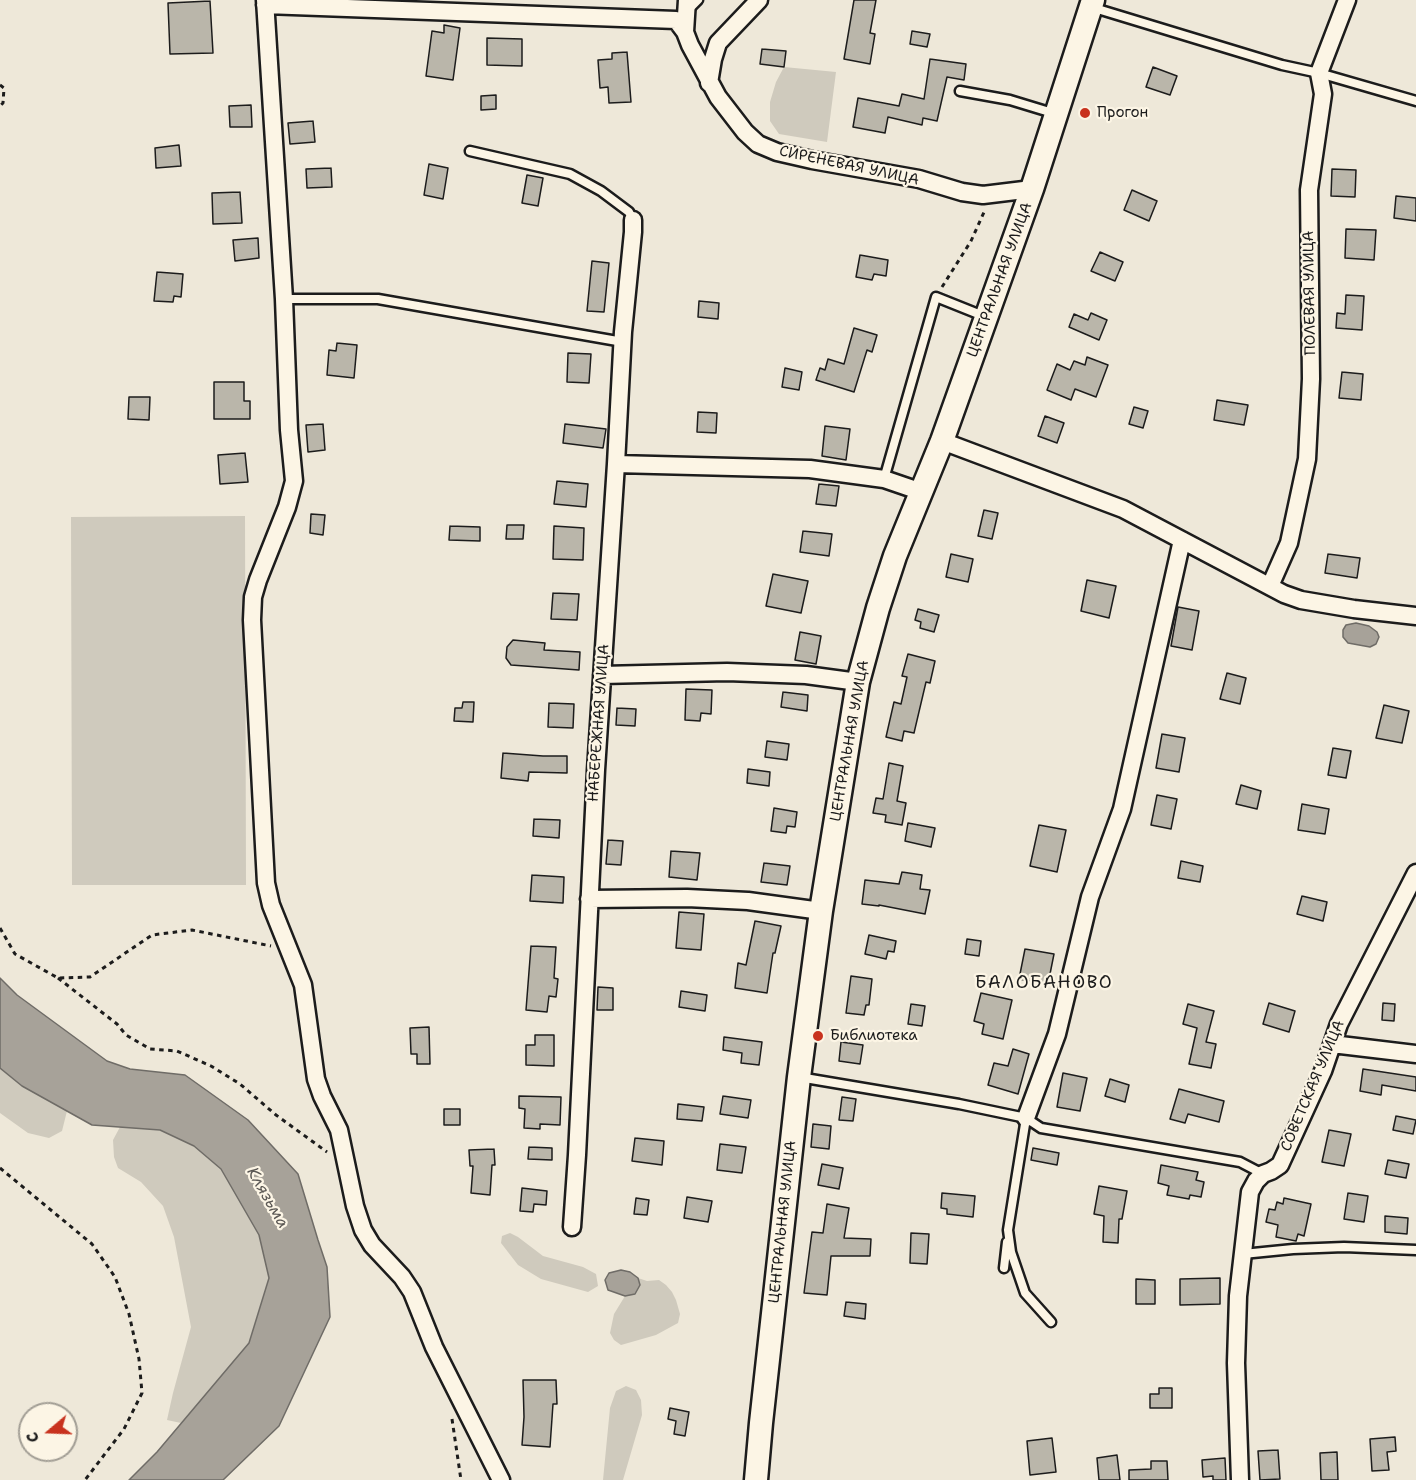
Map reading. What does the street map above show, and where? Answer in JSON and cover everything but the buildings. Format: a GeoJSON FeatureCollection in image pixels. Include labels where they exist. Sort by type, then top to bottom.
{"type":"FeatureCollection","features":[{"type":"Feature","properties":{"kind":"main road","name":"ЦЕНТРАЛЬНАЯ УЛИЦА"},"geometry":{"type":"LineString","coordinates":[[756,1480],[799,1077],[821,911],[858,682],[895,556],[942,441],[1032,189],[1092,4]]}},
{"type":"Feature","properties":{"kind":"street"},"geometry":{"type":"LineString","coordinates":[[709,82],[718,43],[759,0]]}},
{"type":"Feature","properties":{"kind":"street","name":"ПОЛЕВАЯ УЛИЦА"},"geometry":{"type":"LineString","coordinates":[[1270,586],[1289,543],[1307,459],[1311,379],[1309,190],[1323,94],[1319,73],[1347,0]]}},
{"type":"Feature","properties":{"kind":"street"},"geometry":{"type":"LineString","coordinates":[[501,1480],[434,1347],[412,1292],[402,1277],[372,1245],[363,1230],[355,1206],[339,1130],[316,1079],[303,985],[271,906],[266,883],[252,620],[258,580],[287,507],[294,482],[289,430],[284,299],[265,3],[662,19],[676,20],[685,32]]}},
{"type":"Feature","properties":{"kind":"street"},"geometry":{"type":"LineString","coordinates":[[685,32],[691,4]]}},
{"type":"Feature","properties":{"kind":"street","name":"СИРЕНЕВАЯ УЛИЦА"},"geometry":{"type":"LineString","coordinates":[[685,32],[718,97],[745,132],[758,144],[777,152],[919,179],[962,192],[984,195],[1032,189]]}},
{"type":"Feature","properties":{"kind":"street","name":"НАБЕРЕЖНАЯ УЛИЦА"},"geometry":{"type":"LineString","coordinates":[[572,1227],[602,675],[633,220]]}},
{"type":"Feature","properties":{"kind":"street"},"geometry":{"type":"LineString","coordinates":[[942,441],[1123,509],[1284,594],[1301,600],[1354,609],[1416,616]]}},
{"type":"Feature","properties":{"kind":"street"},"geometry":{"type":"LineString","coordinates":[[616,464],[810,469],[884,479],[922,492]]}},
{"type":"Feature","properties":{"kind":"street"},"geometry":{"type":"LineString","coordinates":[[1026,1118],[1057,1034],[1090,897],[1122,809],[1182,540]]}},
{"type":"Feature","properties":{"kind":"street"},"geometry":{"type":"LineString","coordinates":[[602,675],[727,672],[794,675],[858,682]]}},
{"type":"Feature","properties":{"kind":"street","name":"СОВЕТСКАЯ УЛИЦА"},"geometry":{"type":"LineString","coordinates":[[1240,1480],[1236,1363],[1239,1296],[1250,1192],[1263,1174],[1280,1165],[1323,1071],[1339,1024],[1416,873]]}},
{"type":"Feature","properties":{"kind":"street"},"geometry":{"type":"LineString","coordinates":[[590,898],[687,898],[738,901],[821,911]]}},
{"type":"Feature","properties":{"kind":"street"},"geometry":{"type":"LineString","coordinates":[[1332,1044],[1416,1054]]}},
{"type":"Feature","properties":{"kind":"lane"},"geometry":{"type":"LineString","coordinates":[[1092,4],[1282,65],[1319,73],[1416,101]]}},
{"type":"Feature","properties":{"kind":"lane"},"geometry":{"type":"LineString","coordinates":[[960,91],[1010,100],[1056,114]]}},
{"type":"Feature","properties":{"kind":"lane"},"geometry":{"type":"LineString","coordinates":[[470,151],[570,174],[601,191],[629,212],[633,220]]}},
{"type":"Feature","properties":{"kind":"lane"},"geometry":{"type":"LineString","coordinates":[[884,479],[936,297],[986,317]]}},
{"type":"Feature","properties":{"kind":"lane"},"geometry":{"type":"LineString","coordinates":[[284,299],[378,299],[623,342]]}},
{"type":"Feature","properties":{"kind":"lane"},"geometry":{"type":"LineString","coordinates":[[799,1077],[959,1104],[1026,1118],[1041,1128],[1240,1162],[1263,1174]]}},
{"type":"Feature","properties":{"kind":"lane"},"geometry":{"type":"LineString","coordinates":[[1004,1268],[1026,1118]]}},
{"type":"Feature","properties":{"kind":"lane"},"geometry":{"type":"LineString","coordinates":[[1008,1230],[1011,1251],[1025,1293],[1051,1322]]}},
{"type":"Feature","properties":{"kind":"lane"},"geometry":{"type":"LineString","coordinates":[[1243,1254],[1344,1247],[1416,1250]]}},
{"type":"Feature","properties":{"kind":"path"},"geometry":{"type":"LineString","coordinates":[[0,85],[4,88],[3,103],[0,106]]}},
{"type":"Feature","properties":{"kind":"path"},"geometry":{"type":"LineString","coordinates":[[936,297],[971,242],[992,194]]}},
{"type":"Feature","properties":{"kind":"path"},"geometry":{"type":"LineString","coordinates":[[0,928],[15,954],[58,978],[117,1024],[126,1035],[150,1049],[177,1051],[211,1066],[240,1084],[276,1115],[346,1165]]}},
{"type":"Feature","properties":{"kind":"path"},"geometry":{"type":"LineString","coordinates":[[58,978],[90,977],[152,935],[192,930],[288,950]]}},
{"type":"Feature","properties":{"kind":"path"},"geometry":{"type":"LineString","coordinates":[[0,1168],[92,1244],[115,1277],[129,1314],[139,1359],[142,1393],[124,1429],[85,1480]]}},
{"type":"Feature","properties":{"kind":"shaded area"},"geometry":{"type":"Polygon","coordinates":[[[784,67],[836,72],[827,142],[779,134],[770,121],[770,102],[776,82],[784,67]]]}},
{"type":"Feature","properties":{"kind":"shaded area"},"geometry":{"type":"Polygon","coordinates":[[[245,516],[246,885],[72,885],[71,517],[245,516]]]}},
{"type":"Feature","properties":{"kind":"shaded area"},"geometry":{"type":"Polygon","coordinates":[[[0,1068],[22,1086],[67,1111],[62,1131],[49,1138],[28,1133],[0,1113],[0,1068]]]}},
{"type":"Feature","properties":{"kind":"shaded area"},"geometry":{"type":"Polygon","coordinates":[[[120,1127],[160,1130],[194,1146],[221,1169],[259,1235],[269,1278],[249,1343],[181,1423],[167,1420],[191,1327],[174,1237],[163,1206],[141,1182],[118,1168],[114,1157],[113,1140],[120,1127]]]}},
{"type":"Feature","properties":{"kind":"shaded area"},"geometry":{"type":"Polygon","coordinates":[[[510,1233],[543,1256],[583,1267],[596,1274],[598,1286],[588,1292],[541,1279],[518,1265],[501,1243],[502,1236],[510,1233]]]}},
{"type":"Feature","properties":{"kind":"shaded area"},"geometry":{"type":"Polygon","coordinates":[[[638,1278],[647,1281],[659,1280],[666,1285],[676,1300],[680,1314],[678,1323],[656,1335],[621,1345],[610,1333],[614,1314],[625,1296],[635,1294],[640,1285],[638,1278]]]}},
{"type":"Feature","properties":{"kind":"shaded area"},"geometry":{"type":"Polygon","coordinates":[[[626,1386],[636,1390],[641,1400],[642,1415],[623,1480],[603,1480],[610,1408],[616,1391],[626,1386]]]}},
{"type":"Feature","properties":{"kind":"water"},"geometry":{"type":"Polygon","coordinates":[[[1356,623],[1369,626],[1377,632],[1379,637],[1376,644],[1370,647],[1348,643],[1343,637],[1343,630],[1346,625],[1356,623]]]}},
{"type":"Feature","properties":{"kind":"water","name":"Клязьма"},"geometry":{"type":"Polygon","coordinates":[[[0,978],[17,995],[107,1061],[130,1069],[185,1075],[248,1120],[298,1174],[327,1267],[330,1317],[279,1426],[223,1480],[129,1480],[157,1452],[249,1343],[269,1278],[259,1235],[221,1169],[194,1146],[160,1130],[92,1125],[22,1086],[0,1068],[0,978]]]}},
{"type":"Feature","properties":{"kind":"water"},"geometry":{"type":"Polygon","coordinates":[[[621,1270],[630,1272],[638,1278],[640,1285],[635,1294],[625,1296],[608,1290],[605,1280],[609,1273],[621,1270]]]}},
{"type":"Feature","properties":{"kind":"place","name":"Прогон"},"geometry":{"type":"Point","coordinates":[1085,113]}},
{"type":"Feature","properties":{"kind":"place","name":"Библиотека"},"geometry":{"type":"Point","coordinates":[818,1036]}},
{"type":"Feature","properties":{"kind":"district","name":"БАЛОБАНОВО"},"geometry":{"type":"Point","coordinates":[1044,983]}}]}
